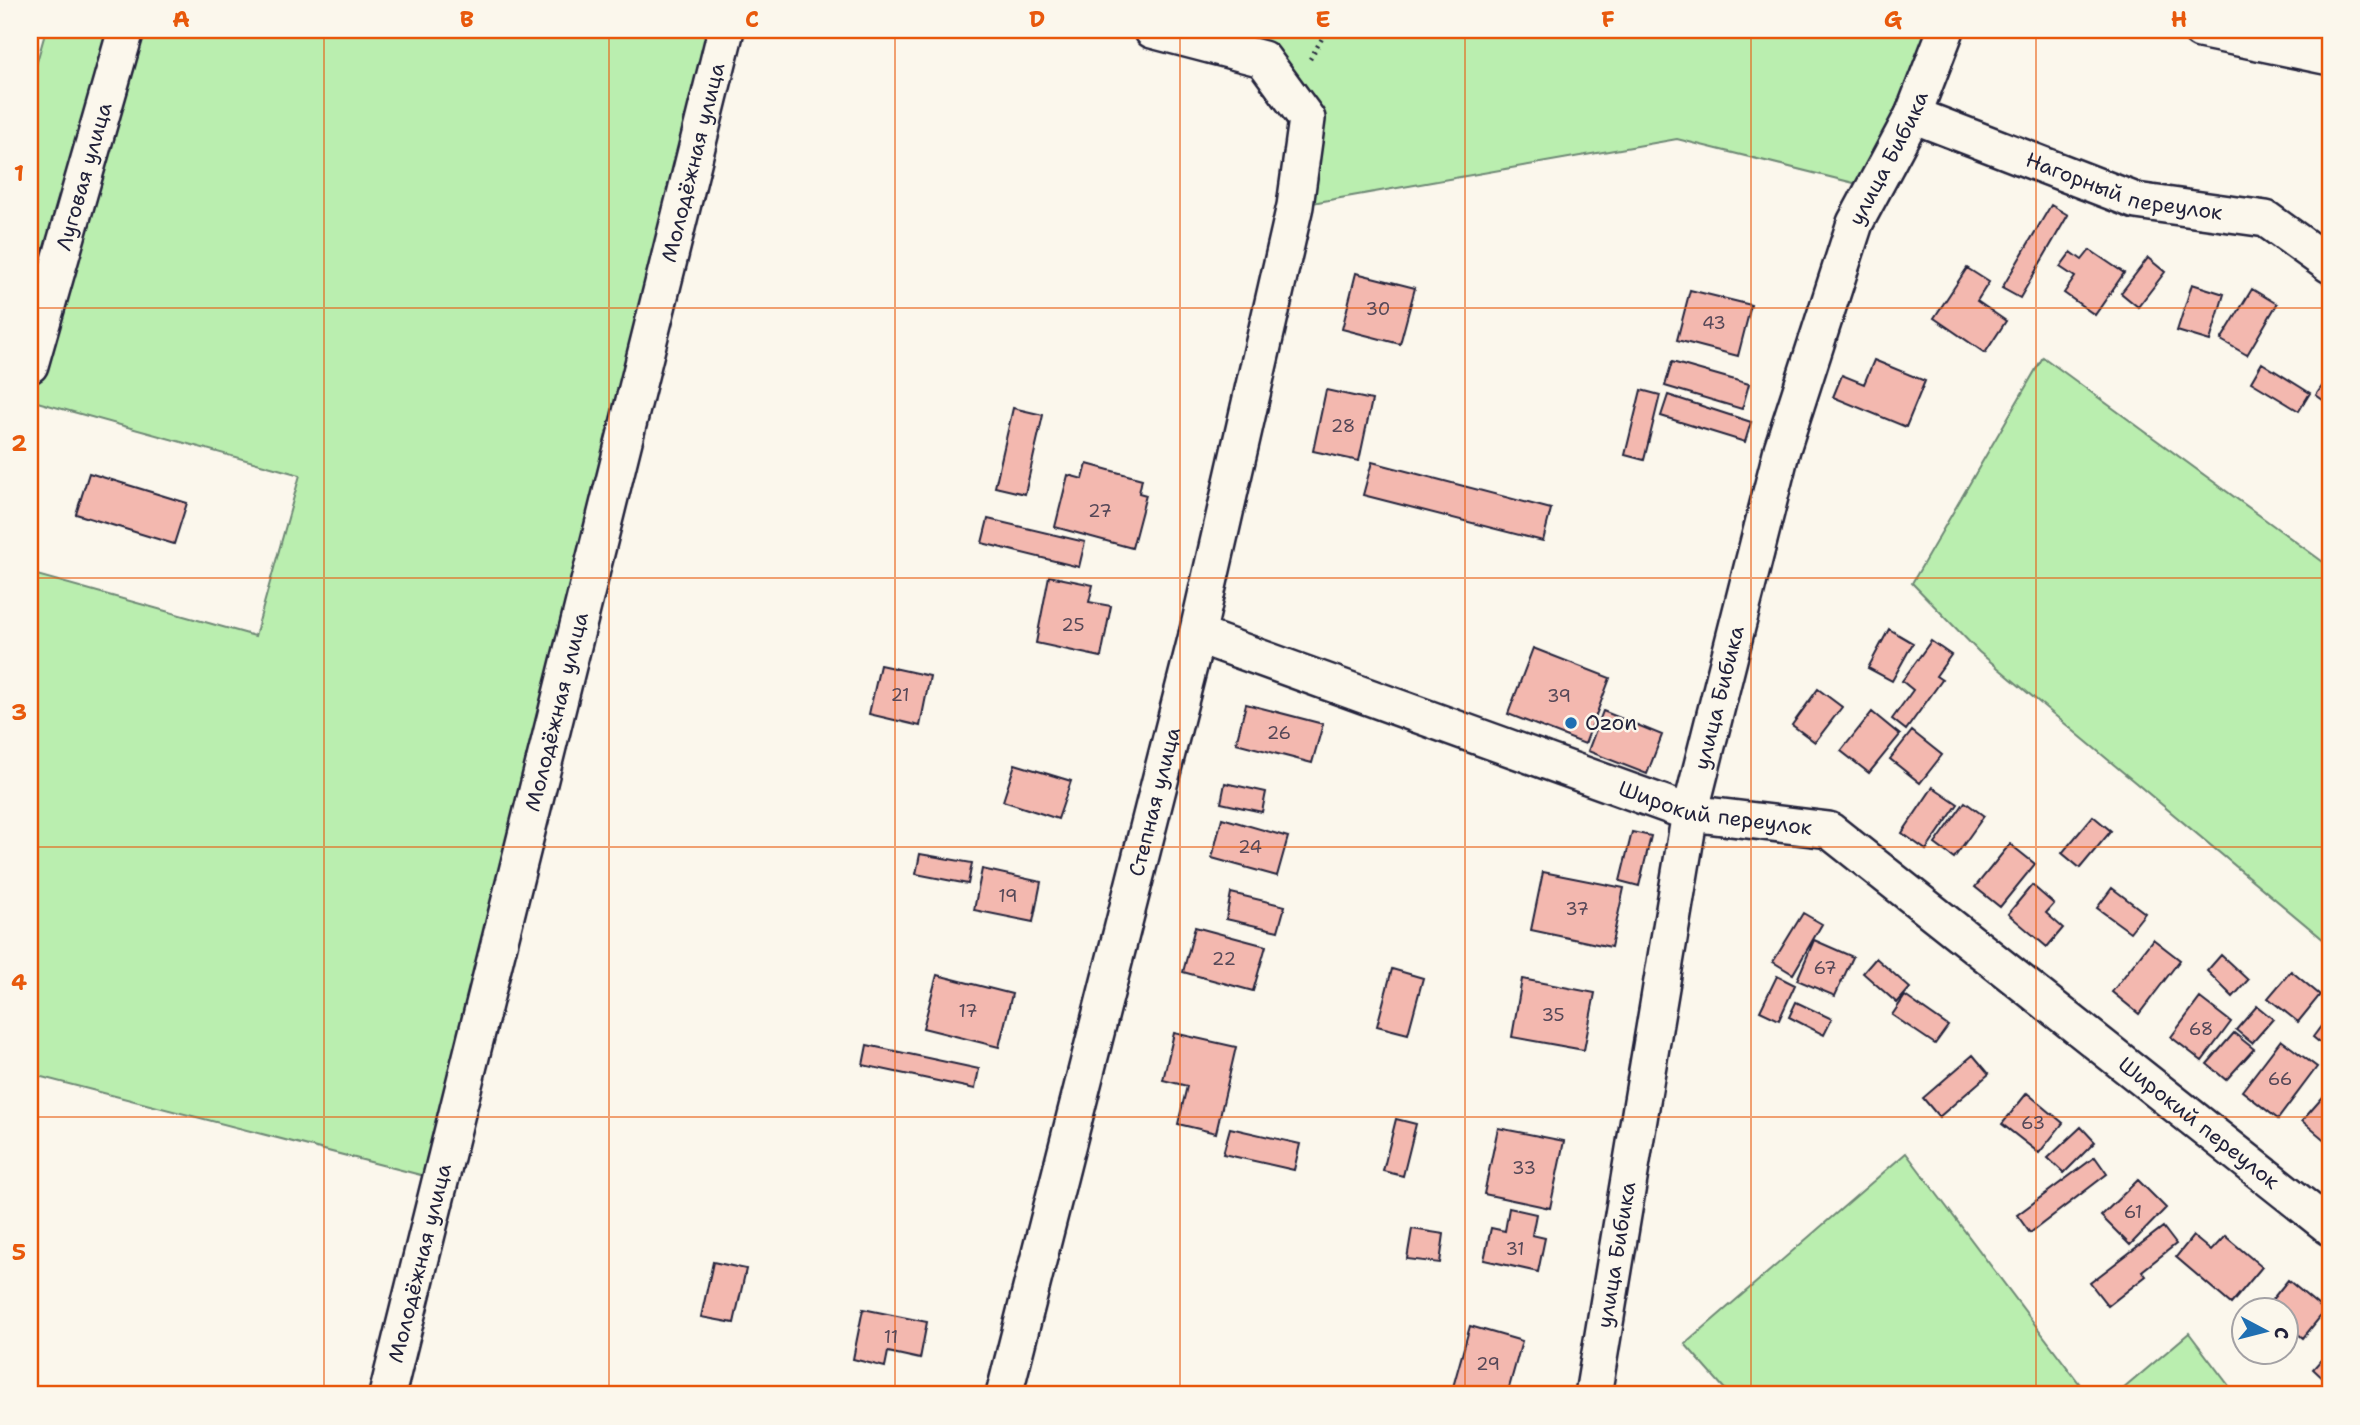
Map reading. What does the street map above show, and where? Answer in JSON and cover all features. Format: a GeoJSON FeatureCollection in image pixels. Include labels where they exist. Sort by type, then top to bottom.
{"type":"FeatureCollection","features":[{"type":"Feature","properties":{"kind":"street","name":"Луговая улица"},"geometry":{"type":"LineString","coordinates":[[30,365],[126,30]]}},
{"type":"Feature","properties":{"kind":"street","name":"Молодёжная улица"},"geometry":{"type":"LineString","coordinates":[[387,1395],[726,30]]}},
{"type":"Feature","properties":{"kind":"street","name":"Степная улица"},"geometry":{"type":"LineString","coordinates":[[1004,1395],[1198,635],[1295,206],[1307,119],[1262,59],[1152,30]]}},
{"type":"Feature","properties":{"kind":"street","name":"улица Бибика"},"geometry":{"type":"LineString","coordinates":[[1593,1395],[1690,813],[1782,449],[1855,223],[1913,116],[1946,30]]}},
{"type":"Feature","properties":{"kind":"street"},"geometry":{"type":"LineString","coordinates":[[2200,30],[2330,57]]}},
{"type":"Feature","properties":{"kind":"street","name":"Нагорный переулок"},"geometry":{"type":"LineString","coordinates":[[1913,116],[2136,201],[2266,219],[2330,265]]}},
{"type":"Feature","properties":{"kind":"street","name":"Широкий переулок"},"geometry":{"type":"LineString","coordinates":[[1198,635],[1690,813],[1829,830],[2330,1227]]}},
{"type":"Feature","properties":{"kind":"green space"},"geometry":{"type":"Polygon","coordinates":[[[46,30],[726,30],[440,1180],[30,1074],[30,573],[255,636],[300,475],[30,400],[30,86],[46,30]]]}},
{"type":"Feature","properties":{"kind":"green space"},"geometry":{"type":"Polygon","coordinates":[[[1152,30],[1946,30],[1874,188],[1677,139],[1295,206],[1307,119],[1263,60],[1152,30]]]}},
{"type":"Feature","properties":{"kind":"green space"},"geometry":{"type":"Polygon","coordinates":[[[2043,357],[2330,567],[2330,945],[1979,652],[1912,583],[2043,357]]]}},
{"type":"Feature","properties":{"kind":"green space"},"geometry":{"type":"Polygon","coordinates":[[[1906,1153],[2088,1395],[1730,1395],[1685,1344],[1906,1153]]]}},
{"type":"Feature","properties":{"kind":"green space"},"geometry":{"type":"Polygon","coordinates":[[[2189,1333],[2229,1386],[2220,1395],[2116,1395],[2189,1333]]]}},
{"type":"Feature","properties":{"kind":"building"},"geometry":{"type":"Polygon","coordinates":[[[2051,205],[2068,215],[2020,298],[2002,288],[2051,205]]]}},
{"type":"Feature","properties":{"kind":"building"},"geometry":{"type":"Polygon","coordinates":[[[2090,250],[2124,273],[2095,315],[2064,293],[2075,277],[2060,267],[2071,252],[2082,260],[2090,250]]]}},
{"type":"Feature","properties":{"kind":"building"},"geometry":{"type":"Polygon","coordinates":[[[2148,258],[2165,272],[2138,307],[2121,293],[2148,258]]]}},
{"type":"Feature","properties":{"kind":"building"},"geometry":{"type":"Polygon","coordinates":[[[1967,268],[1989,282],[1977,301],[2006,321],[1985,353],[1934,318],[1967,268]]]}},
{"type":"Feature","properties":{"kind":"building"},"geometry":{"type":"Polygon","coordinates":[[[1356,273],[1415,288],[1400,344],[1342,329],[1356,273]]]}},
{"type":"Feature","properties":{"kind":"building"},"geometry":{"type":"Polygon","coordinates":[[[2192,284],[2224,294],[2210,341],[2177,331],[2192,284]]]}},
{"type":"Feature","properties":{"kind":"building"},"geometry":{"type":"Polygon","coordinates":[[[2252,289],[2277,304],[2247,355],[2221,340],[2252,289]]]}},
{"type":"Feature","properties":{"kind":"building"},"geometry":{"type":"Polygon","coordinates":[[[1690,290],[1751,305],[1738,356],[1677,340],[1690,290]]]}},
{"type":"Feature","properties":{"kind":"building"},"geometry":{"type":"Polygon","coordinates":[[[1874,360],[1925,381],[1906,427],[1833,397],[1842,375],[1864,384],[1874,360]]]}},
{"type":"Feature","properties":{"kind":"building"},"geometry":{"type":"Polygon","coordinates":[[[1672,362],[1749,384],[1742,409],[1665,386],[1672,362]]]}},
{"type":"Feature","properties":{"kind":"building"},"geometry":{"type":"Polygon","coordinates":[[[2262,363],[2310,393],[2299,411],[2251,382],[2262,363]]]}},
{"type":"Feature","properties":{"kind":"building"},"geometry":{"type":"Polygon","coordinates":[[[2330,375],[2330,405],[2316,395],[2330,375]]]}},
{"type":"Feature","properties":{"kind":"building"},"geometry":{"type":"Polygon","coordinates":[[[1326,390],[1372,400],[1359,461],[1313,451],[1326,390]]]}},
{"type":"Feature","properties":{"kind":"building"},"geometry":{"type":"Polygon","coordinates":[[[1641,390],[1660,395],[1644,460],[1625,455],[1641,390]]]}},
{"type":"Feature","properties":{"kind":"building"},"geometry":{"type":"Polygon","coordinates":[[[1668,395],[1751,422],[1745,442],[1661,416],[1668,395]]]}},
{"type":"Feature","properties":{"kind":"building"},"geometry":{"type":"Polygon","coordinates":[[[1013,408],[1043,415],[1025,494],[995,487],[1013,408]]]}},
{"type":"Feature","properties":{"kind":"building"},"geometry":{"type":"Polygon","coordinates":[[[1372,462],[1551,509],[1543,541],[1363,495],[1372,462]]]}},
{"type":"Feature","properties":{"kind":"building"},"geometry":{"type":"Polygon","coordinates":[[[1087,464],[1142,479],[1139,493],[1146,495],[1132,548],[1055,527],[1068,475],[1083,479],[1087,464]]]}},
{"type":"Feature","properties":{"kind":"building"},"geometry":{"type":"Polygon","coordinates":[[[89,473],[187,503],[174,544],[76,514],[89,473]]]}},
{"type":"Feature","properties":{"kind":"building"},"geometry":{"type":"Polygon","coordinates":[[[988,519],[1085,542],[1079,567],[982,543],[988,519]]]}},
{"type":"Feature","properties":{"kind":"building"},"geometry":{"type":"Polygon","coordinates":[[[1049,576],[1093,585],[1089,602],[1111,606],[1101,657],[1036,643],[1049,576]]]}},
{"type":"Feature","properties":{"kind":"building"},"geometry":{"type":"Polygon","coordinates":[[[1889,629],[1913,643],[1892,681],[1868,668],[1889,629]]]}},
{"type":"Feature","properties":{"kind":"building"},"geometry":{"type":"Polygon","coordinates":[[[1931,641],[1951,655],[1936,676],[1942,680],[1906,730],[1892,719],[1913,690],[1902,681],[1931,641]]]}},
{"type":"Feature","properties":{"kind":"building"},"geometry":{"type":"Polygon","coordinates":[[[1533,648],[1610,678],[1585,744],[1508,714],[1533,648]]]}},
{"type":"Feature","properties":{"kind":"building"},"geometry":{"type":"Polygon","coordinates":[[[880,665],[930,676],[920,726],[869,714],[880,665]]]}},
{"type":"Feature","properties":{"kind":"building"},"geometry":{"type":"Polygon","coordinates":[[[1818,689],[1842,707],[1815,742],[1792,725],[1818,689]]]}},
{"type":"Feature","properties":{"kind":"building"},"geometry":{"type":"Polygon","coordinates":[[[1246,704],[1323,724],[1312,763],[1236,743],[1246,704]]]}},
{"type":"Feature","properties":{"kind":"building"},"geometry":{"type":"Polygon","coordinates":[[[1603,711],[1662,735],[1647,774],[1588,751],[1603,711]]]}},
{"type":"Feature","properties":{"kind":"building"},"geometry":{"type":"Polygon","coordinates":[[[1872,712],[1900,735],[1869,773],[1841,751],[1872,712]]]}},
{"type":"Feature","properties":{"kind":"building"},"geometry":{"type":"Polygon","coordinates":[[[1912,731],[1942,755],[1920,783],[1890,759],[1912,731]]]}},
{"type":"Feature","properties":{"kind":"building"},"geometry":{"type":"Polygon","coordinates":[[[1015,764],[1071,781],[1058,819],[1003,801],[1015,764]]]}},
{"type":"Feature","properties":{"kind":"building"},"geometry":{"type":"Polygon","coordinates":[[[1225,783],[1266,792],[1262,812],[1221,803],[1225,783]]]}},
{"type":"Feature","properties":{"kind":"building"},"geometry":{"type":"Polygon","coordinates":[[[1933,787],[1958,804],[1926,850],[1902,833],[1933,787]]]}},
{"type":"Feature","properties":{"kind":"building"},"geometry":{"type":"Polygon","coordinates":[[[1965,802],[1984,816],[1954,858],[1935,844],[1965,802]]]}},
{"type":"Feature","properties":{"kind":"building"},"geometry":{"type":"Polygon","coordinates":[[[2093,816],[2111,831],[2080,868],[2062,853],[2093,816]]]}},
{"type":"Feature","properties":{"kind":"building"},"geometry":{"type":"Polygon","coordinates":[[[1222,818],[1288,837],[1277,876],[1212,858],[1222,818]]]}},
{"type":"Feature","properties":{"kind":"building"},"geometry":{"type":"Polygon","coordinates":[[[1632,832],[1651,836],[1639,886],[1620,881],[1632,832]]]}},
{"type":"Feature","properties":{"kind":"building"},"geometry":{"type":"Polygon","coordinates":[[[2010,844],[2035,864],[2000,907],[1975,887],[2010,844]]]}},
{"type":"Feature","properties":{"kind":"building"},"geometry":{"type":"Polygon","coordinates":[[[920,854],[972,863],[968,884],[916,874],[920,854]]]}},
{"type":"Feature","properties":{"kind":"building"},"geometry":{"type":"Polygon","coordinates":[[[982,869],[1041,882],[1033,922],[974,910],[982,869]]]}},
{"type":"Feature","properties":{"kind":"building"},"geometry":{"type":"Polygon","coordinates":[[[1543,872],[1624,888],[1611,947],[1531,930],[1543,872]]]}},
{"type":"Feature","properties":{"kind":"building"},"geometry":{"type":"Polygon","coordinates":[[[2032,885],[2054,904],[2046,913],[2063,928],[2047,947],[2008,914],[2032,885]]]}},
{"type":"Feature","properties":{"kind":"building"},"geometry":{"type":"Polygon","coordinates":[[[2112,888],[2145,913],[2130,932],[2097,908],[2112,888]]]}},
{"type":"Feature","properties":{"kind":"building"},"geometry":{"type":"Polygon","coordinates":[[[1231,893],[1285,906],[1278,931],[1226,919],[1231,893]]]}},
{"type":"Feature","properties":{"kind":"building"},"geometry":{"type":"Polygon","coordinates":[[[1803,913],[1822,924],[1793,974],[1773,962],[1803,913]]]}},
{"type":"Feature","properties":{"kind":"building"},"geometry":{"type":"Polygon","coordinates":[[[1195,927],[1266,946],[1253,991],[1183,972],[1195,927]]]}},
{"type":"Feature","properties":{"kind":"building"},"geometry":{"type":"Polygon","coordinates":[[[2153,939],[2180,960],[2139,1014],[2112,992],[2153,939]]]}},
{"type":"Feature","properties":{"kind":"building"},"geometry":{"type":"Polygon","coordinates":[[[1814,940],[1853,957],[1835,996],[1797,980],[1814,940]]]}},
{"type":"Feature","properties":{"kind":"building"},"geometry":{"type":"Polygon","coordinates":[[[2221,955],[2248,980],[2233,997],[2207,971],[2221,955]]]}},
{"type":"Feature","properties":{"kind":"building"},"geometry":{"type":"Polygon","coordinates":[[[1876,958],[1910,988],[1897,1003],[1863,973],[1876,958]]]}},
{"type":"Feature","properties":{"kind":"building"},"geometry":{"type":"Polygon","coordinates":[[[1392,969],[1423,978],[1408,1034],[1377,1026],[1392,969]]]}},
{"type":"Feature","properties":{"kind":"building"},"geometry":{"type":"Polygon","coordinates":[[[2291,971],[2320,995],[2298,1022],[2268,998],[2291,971]]]}},
{"type":"Feature","properties":{"kind":"building"},"geometry":{"type":"Polygon","coordinates":[[[937,975],[1012,994],[999,1047],[923,1028],[937,975]]]}},
{"type":"Feature","properties":{"kind":"building"},"geometry":{"type":"Polygon","coordinates":[[[1777,976],[1795,985],[1779,1020],[1760,1011],[1777,976]]]}},
{"type":"Feature","properties":{"kind":"building"},"geometry":{"type":"Polygon","coordinates":[[[1522,979],[1595,993],[1584,1050],[1512,1037],[1522,979]]]}},
{"type":"Feature","properties":{"kind":"building"},"geometry":{"type":"Polygon","coordinates":[[[1905,996],[1948,1026],[1935,1044],[1892,1015],[1905,996]]]}},
{"type":"Feature","properties":{"kind":"building"},"geometry":{"type":"Polygon","coordinates":[[[2200,998],[2231,1022],[2202,1061],[2171,1037],[2200,998]]]}},
{"type":"Feature","properties":{"kind":"building"},"geometry":{"type":"Polygon","coordinates":[[[1796,1002],[1832,1019],[1824,1035],[1789,1017],[1796,1002]]]}},
{"type":"Feature","properties":{"kind":"building"},"geometry":{"type":"Polygon","coordinates":[[[2257,1006],[2273,1019],[2252,1043],[2236,1030],[2257,1006]]]}},
{"type":"Feature","properties":{"kind":"building"},"geometry":{"type":"Polygon","coordinates":[[[2330,1014],[2330,1051],[2313,1037],[2330,1014]]]}},
{"type":"Feature","properties":{"kind":"building"},"geometry":{"type":"Polygon","coordinates":[[[1174,1033],[1236,1047],[1216,1133],[1178,1124],[1187,1086],[1163,1080],[1174,1033]]]}},
{"type":"Feature","properties":{"kind":"building"},"geometry":{"type":"Polygon","coordinates":[[[2234,1033],[2254,1049],[2226,1080],[2207,1064],[2234,1033]]]}},
{"type":"Feature","properties":{"kind":"building"},"geometry":{"type":"Polygon","coordinates":[[[2281,1040],[2317,1067],[2278,1119],[2242,1091],[2281,1040]]]}},
{"type":"Feature","properties":{"kind":"building"},"geometry":{"type":"Polygon","coordinates":[[[867,1045],[979,1069],[975,1089],[863,1065],[867,1045]]]}},
{"type":"Feature","properties":{"kind":"building"},"geometry":{"type":"Polygon","coordinates":[[[1973,1055],[1989,1074],[1939,1117],[1923,1098],[1973,1055]]]}},
{"type":"Feature","properties":{"kind":"building"},"geometry":{"type":"Polygon","coordinates":[[[2330,1089],[2330,1141],[2328,1143],[2302,1121],[2330,1089]]]}},
{"type":"Feature","properties":{"kind":"building"},"geometry":{"type":"Polygon","coordinates":[[[2027,1093],[2063,1123],[2039,1153],[2002,1124],[2027,1093]]]}},
{"type":"Feature","properties":{"kind":"building"},"geometry":{"type":"Polygon","coordinates":[[[1396,1119],[1416,1124],[1403,1176],[1383,1171],[1396,1119]]]}},
{"type":"Feature","properties":{"kind":"building"},"geometry":{"type":"Polygon","coordinates":[[[2081,1127],[2095,1142],[2064,1173],[2048,1158],[2081,1127]]]}},
{"type":"Feature","properties":{"kind":"building"},"geometry":{"type":"Polygon","coordinates":[[[1230,1128],[1300,1144],[1294,1170],[1223,1154],[1230,1128]]]}},
{"type":"Feature","properties":{"kind":"building"},"geometry":{"type":"Polygon","coordinates":[[[1498,1128],[1564,1141],[1550,1208],[1484,1194],[1498,1128]]]}},
{"type":"Feature","properties":{"kind":"building"},"geometry":{"type":"Polygon","coordinates":[[[2095,1157],[2107,1174],[2030,1233],[2017,1215],[2095,1157]]]}},
{"type":"Feature","properties":{"kind":"building"},"geometry":{"type":"Polygon","coordinates":[[[2138,1180],[2166,1208],[2130,1245],[2101,1216],[2138,1180]]]}},
{"type":"Feature","properties":{"kind":"building"},"geometry":{"type":"Polygon","coordinates":[[[1509,1208],[1536,1214],[1532,1235],[1545,1238],[1538,1272],[1484,1260],[1491,1228],[1505,1231],[1509,1208]]]}},
{"type":"Feature","properties":{"kind":"building"},"geometry":{"type":"Polygon","coordinates":[[[2163,1227],[2176,1244],[2142,1271],[2146,1276],[2108,1306],[2090,1283],[2163,1227]]]}},
{"type":"Feature","properties":{"kind":"building"},"geometry":{"type":"Polygon","coordinates":[[[1412,1229],[1444,1234],[1440,1263],[1407,1259],[1412,1229]]]}},
{"type":"Feature","properties":{"kind":"building"},"geometry":{"type":"Polygon","coordinates":[[[2193,1236],[2211,1251],[2225,1236],[2262,1267],[2238,1296],[2230,1296],[2230,1303],[2176,1257],[2193,1236]]]}},
{"type":"Feature","properties":{"kind":"building"},"geometry":{"type":"Polygon","coordinates":[[[713,1262],[746,1269],[734,1323],[701,1317],[713,1262]]]}},
{"type":"Feature","properties":{"kind":"building"},"geometry":{"type":"Polygon","coordinates":[[[2288,1280],[2325,1311],[2303,1338],[2300,1336],[2300,1296],[2275,1296],[2288,1280]]]}},
{"type":"Feature","properties":{"kind":"building"},"geometry":{"type":"Polygon","coordinates":[[[863,1309],[927,1322],[920,1359],[888,1352],[885,1367],[853,1359],[863,1309]]]}},
{"type":"Feature","properties":{"kind":"building"},"geometry":{"type":"Polygon","coordinates":[[[1470,1326],[1522,1341],[1507,1395],[1484,1395],[1453,1387],[1470,1326]]]}},
{"type":"Feature","properties":{"kind":"building"},"geometry":{"type":"Polygon","coordinates":[[[2330,1350],[2330,1385],[2313,1369],[2330,1350]]]}},
{"type":"Feature","properties":{"kind":"place","name":"Ozon"},"geometry":{"type":"Point","coordinates":[1571,723]}}]}
